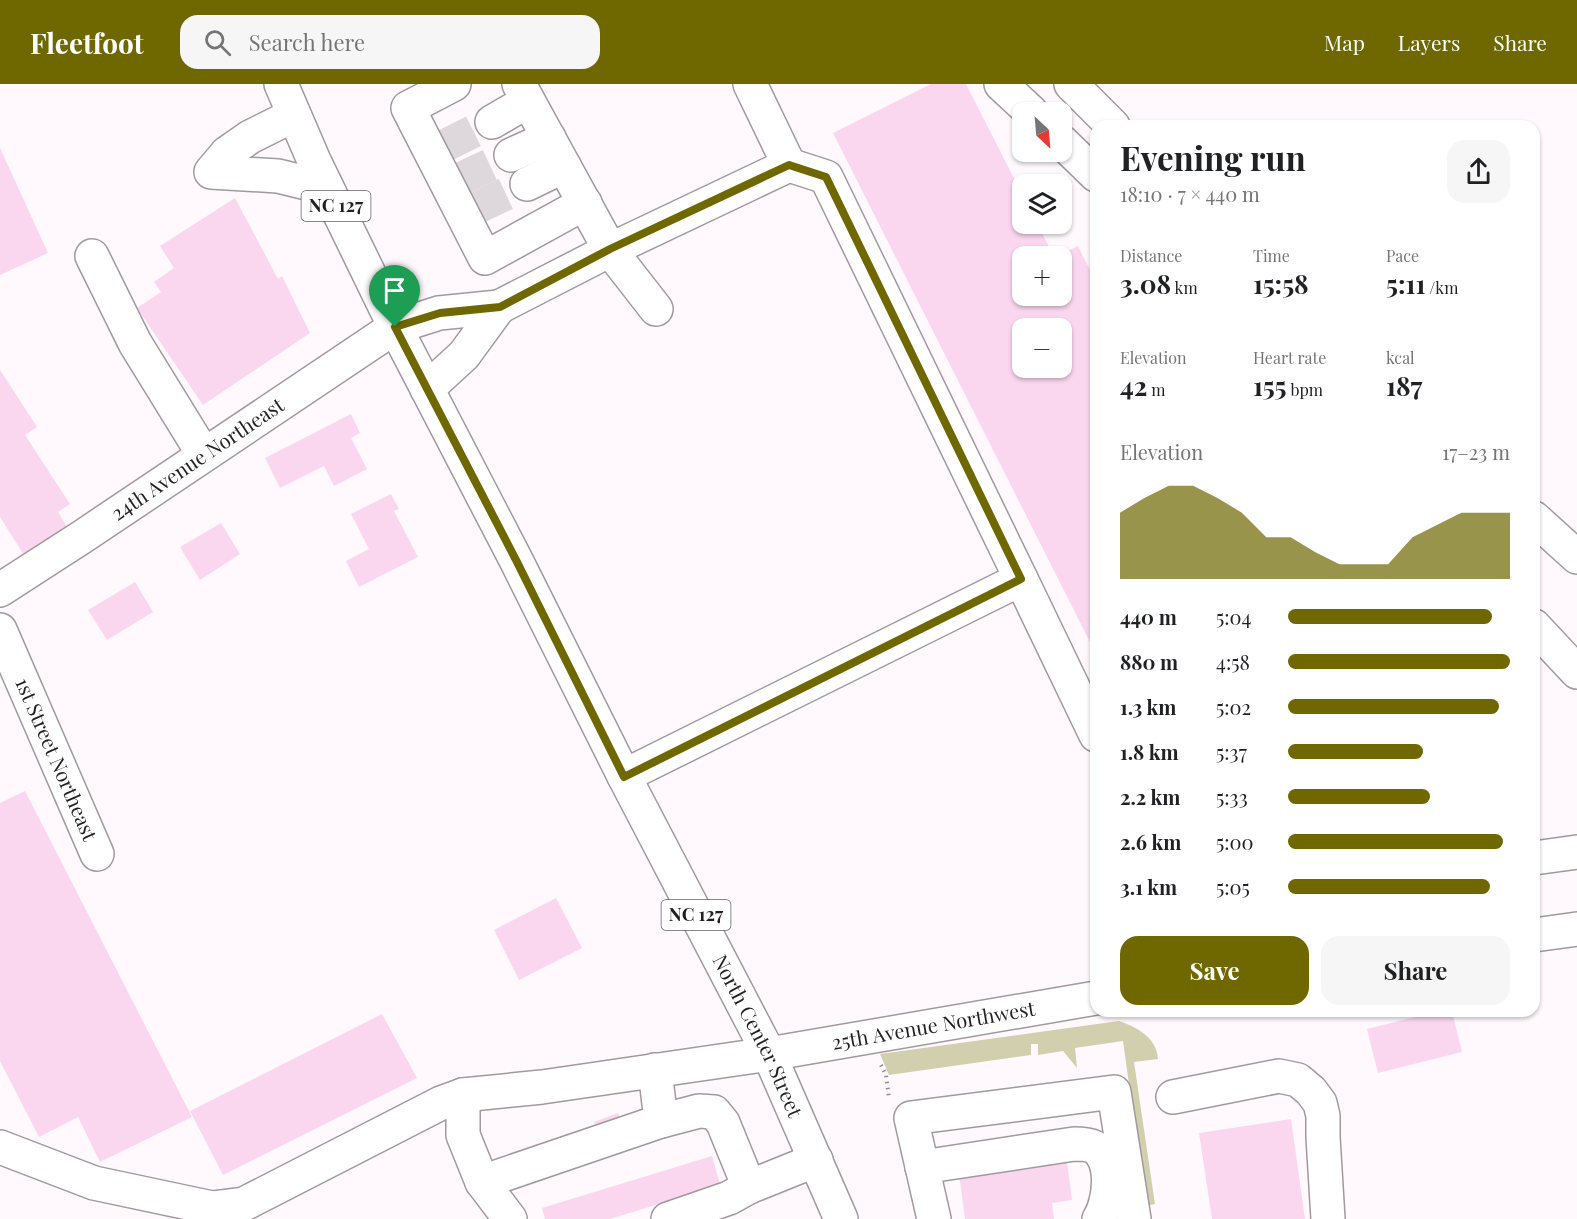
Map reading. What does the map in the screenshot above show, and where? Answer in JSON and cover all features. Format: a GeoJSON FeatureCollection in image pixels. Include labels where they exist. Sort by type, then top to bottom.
{"type":"FeatureCollection","features":[{"type":"Feature","properties":{"kind":"main road","name":"North Center Street"},"geometry":{"type":"LineString","coordinates":[[281,84],[327,188],[395,327],[768,1054],[841,1218]]}},
{"type":"Feature","properties":{"kind":"main road"},"geometry":{"type":"LineString","coordinates":[[454,84],[408,108],[438,150],[470,211],[485,258],[585,203]]}},
{"type":"Feature","properties":{"kind":"main road"},"geometry":{"type":"LineString","coordinates":[[750,84],[789,165]]}},
{"type":"Feature","properties":{"kind":"main road"},"geometry":{"type":"LineString","coordinates":[[1001,84],[1020,102]]}},
{"type":"Feature","properties":{"kind":"main road"},"geometry":{"type":"LineString","coordinates":[[1071,84],[1107,120]]}},
{"type":"Feature","properties":{"kind":"main road"},"geometry":{"type":"LineString","coordinates":[[492,122],[524,92],[610,249],[656,309]]}},
{"type":"Feature","properties":{"kind":"main road"},"geometry":{"type":"LineString","coordinates":[[294,115],[250,137],[227,153],[211,172],[278,176],[327,188]]}},
{"type":"Feature","properties":{"kind":"main road"},"geometry":{"type":"LineString","coordinates":[[511,155],[549,138]]}},
{"type":"Feature","properties":{"kind":"main road"},"geometry":{"type":"LineString","coordinates":[[1072,152],[1090,169]]}},
{"type":"Feature","properties":{"kind":"main road"},"geometry":{"type":"LineString","coordinates":[[427,389],[464,355],[500,307],[610,249],[789,165],[826,177],[1090,723]]}},
{"type":"Feature","properties":{"kind":"main road"},"geometry":{"type":"LineString","coordinates":[[526,184],[564,166]]}},
{"type":"Feature","properties":{"kind":"main road"},"geometry":{"type":"LineString","coordinates":[[93,256],[135,343],[204,455]]}},
{"type":"Feature","properties":{"kind":"main road","name":"24th Avenue Northeast"},"geometry":{"type":"LineString","coordinates":[[0,590],[395,327],[440,313],[500,307]]}},
{"type":"Feature","properties":{"kind":"main road"},"geometry":{"type":"LineString","coordinates":[[1540,522],[1574,547]]}},
{"type":"Feature","properties":{"kind":"main road"},"geometry":{"type":"LineString","coordinates":[[624,777],[1021,579]]}},
{"type":"Feature","properties":{"kind":"main road"},"geometry":{"type":"LineString","coordinates":[[1540,632],[1577,672]]}},
{"type":"Feature","properties":{"kind":"main road","name":"1st Street Northeast"},"geometry":{"type":"LineString","coordinates":[[4,648],[98,854]]}},
{"type":"Feature","properties":{"kind":"main road"},"geometry":{"type":"LineString","coordinates":[[1540,857],[1577,852]]}},
{"type":"Feature","properties":{"kind":"main road"},"geometry":{"type":"LineString","coordinates":[[1540,934],[1577,929]]}},
{"type":"Feature","properties":{"kind":"main road","name":"25th Avenue Northwest"},"geometry":{"type":"LineString","coordinates":[[0,1147],[94,1183],[212,1208],[244,1204],[441,1103],[463,1095],[542,1087],[768,1054],[1090,999]]}},
{"type":"Feature","properties":{"kind":"main road"},"geometry":{"type":"LineString","coordinates":[[655,1070],[662,1121]]}},
{"type":"Feature","properties":{"kind":"main road"},"geometry":{"type":"LineString","coordinates":[[1173,1097],[1279,1076],[1298,1080],[1320,1103],[1323,1116],[1328,1219]]}},
{"type":"Feature","properties":{"kind":"main road"},"geometry":{"type":"LineString","coordinates":[[934,1219],[911,1118],[1114,1092],[1134,1219]]}},
{"type":"Feature","properties":{"kind":"main road"},"geometry":{"type":"LineString","coordinates":[[463,1095],[463,1135],[482,1182],[510,1219]]}},
{"type":"Feature","properties":{"kind":"main road"},"geometry":{"type":"LineString","coordinates":[[482,1182],[662,1121],[699,1111],[714,1112],[723,1123],[749,1187]]}},
{"type":"Feature","properties":{"kind":"main road"},"geometry":{"type":"LineString","coordinates":[[922,1167],[1074,1144],[1093,1146],[1106,1163],[1109,1189],[1106,1208],[1099,1219]]}},
{"type":"Feature","properties":{"kind":"main road"},"geometry":{"type":"LineString","coordinates":[[668,1219],[729,1198],[749,1187],[816,1160]]}},
{"type":"Feature","properties":{"kind":"path"},"geometry":{"type":"LineString","coordinates":[[878,1060],[886,1075],[888,1098]]}},
{"type":"Feature","properties":{"kind":"shaded area"},"geometry":{"type":"Polygon","coordinates":[[[1119,1021],[1145,1034],[1157,1052],[1158,1059],[1134,1062],[1155,1204],[1146,1206],[1123,1041],[1075,1048],[1077,1068],[1063,1051],[1038,1055],[1038,1044],[1031,1044],[1031,1055],[889,1075],[880,1054],[1119,1021]]]}},
{"type":"Feature","properties":{"kind":"building"},"geometry":{"type":"Polygon","coordinates":[[[931,84],[966,84],[1012,174],[1012,234],[1042,234],[1049,246],[1012,246],[1012,306],[1072,306],[1072,249],[1078,246],[1090,270],[1090,642],[833,133],[931,84]]]}},
{"type":"Feature","properties":{"kind":"building"},"geometry":{"type":"Polygon","coordinates":[[[0,148],[48,253],[0,275],[0,148]]]}},
{"type":"Feature","properties":{"kind":"building"},"geometry":{"type":"Polygon","coordinates":[[[235,198],[278,279],[282,276],[310,333],[203,405],[137,308],[161,292],[154,282],[174,268],[160,246],[235,198]]]}},
{"type":"Feature","properties":{"kind":"building"},"geometry":{"type":"Polygon","coordinates":[[[0,370],[37,427],[25,435],[70,504],[58,512],[67,527],[24,555],[0,517],[0,370]]]}},
{"type":"Feature","properties":{"kind":"building"},"geometry":{"type":"Polygon","coordinates":[[[351,414],[360,433],[351,438],[367,469],[334,486],[324,466],[280,488],[265,458],[351,414]]]}},
{"type":"Feature","properties":{"kind":"building"},"geometry":{"type":"Polygon","coordinates":[[[391,494],[399,509],[394,511],[418,557],[359,587],[346,561],[369,549],[351,514],[391,494]]]}},
{"type":"Feature","properties":{"kind":"building"},"geometry":{"type":"Polygon","coordinates":[[[221,523],[240,554],[200,580],[180,547],[221,523]]]}},
{"type":"Feature","properties":{"kind":"building"},"geometry":{"type":"Polygon","coordinates":[[[135,582],[153,612],[107,640],[88,610],[135,582]]]}},
{"type":"Feature","properties":{"kind":"building"},"geometry":{"type":"Polygon","coordinates":[[[25,791],[192,1117],[100,1162],[78,1117],[39,1137],[0,1061],[0,803],[25,791]]]}},
{"type":"Feature","properties":{"kind":"building"},"geometry":{"type":"Polygon","coordinates":[[[556,898],[582,948],[519,980],[494,930],[556,898]]]}},
{"type":"Feature","properties":{"kind":"building"},"geometry":{"type":"Polygon","coordinates":[[[382,1014],[417,1078],[223,1175],[190,1111],[382,1014]]]}},
{"type":"Feature","properties":{"kind":"building"},"geometry":{"type":"Polygon","coordinates":[[[1415,1017],[1453,1017],[1462,1052],[1378,1073],[1367,1029],[1415,1017]]]}},
{"type":"Feature","properties":{"kind":"building"},"geometry":{"type":"Polygon","coordinates":[[[618,1113],[627,1139],[602,1146],[594,1122],[618,1113]]]}},
{"type":"Feature","properties":{"kind":"building"},"geometry":{"type":"Polygon","coordinates":[[[1291,1119],[1305,1219],[1212,1219],[1199,1133],[1291,1119]]]}},
{"type":"Feature","properties":{"kind":"building"},"geometry":{"type":"Polygon","coordinates":[[[1054,1152],[1056,1164],[1067,1162],[1072,1200],[1052,1203],[1054,1219],[965,1219],[959,1174],[1054,1152]]]}},
{"type":"Feature","properties":{"kind":"building"},"geometry":{"type":"Polygon","coordinates":[[[712,1156],[720,1185],[610,1219],[545,1219],[542,1208],[712,1156]]]}},
{"type":"Feature","properties":{"kind":"tunnel"},"geometry":{"type":"LineString","coordinates":[[444,146],[492,122]]}},
{"type":"Feature","properties":{"kind":"tunnel"},"geometry":{"type":"LineString","coordinates":[[460,179],[511,155]]}},
{"type":"Feature","properties":{"kind":"tunnel"},"geometry":{"type":"LineString","coordinates":[[476,208],[527,184]]}},
{"type":"Feature","properties":{"kind":"route"},"geometry":{"type":"LineString","coordinates":[[789,165],[826,177],[1021,579],[624,777],[516,560],[395,327],[440,313],[500,307],[610,249],[789,165]]}}]}
